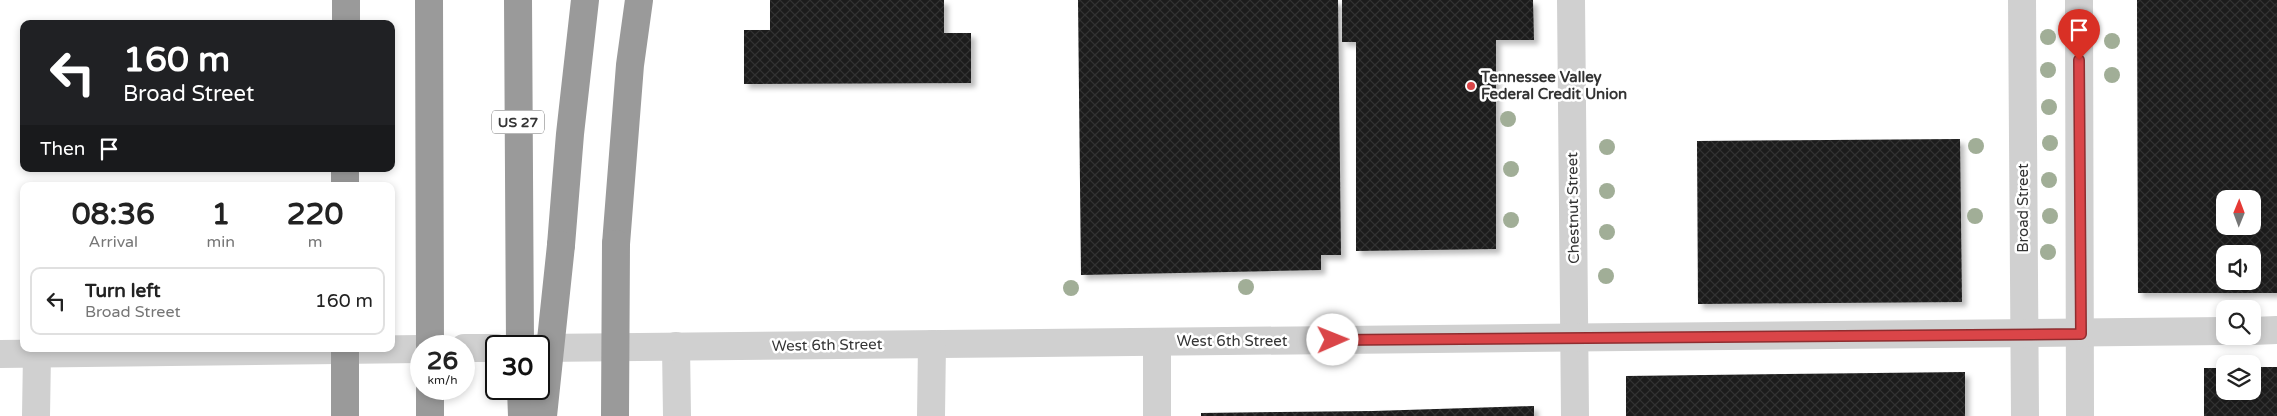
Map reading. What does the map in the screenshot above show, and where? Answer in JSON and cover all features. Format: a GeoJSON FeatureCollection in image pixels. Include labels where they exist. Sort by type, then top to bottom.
{"type":"FeatureCollection","features":[{"type":"Feature","properties":{"kind":"highway"},"geometry":{"type":"LineString","coordinates":[[346,0],[346,20]]}},
{"type":"Feature","properties":{"kind":"highway"},"geometry":{"type":"LineString","coordinates":[[429,0],[430,335]]}},
{"type":"Feature","properties":{"kind":"highway","name":"US 27"},"geometry":{"type":"LineString","coordinates":[[518,0],[520,335]]}},
{"type":"Feature","properties":{"kind":"highway"},"geometry":{"type":"LineString","coordinates":[[544,416],[584,0]]}},
{"type":"Feature","properties":{"kind":"highway"},"geometry":{"type":"LineString","coordinates":[[615,416],[616,244],[630,64],[639,0]]}},
{"type":"Feature","properties":{"kind":"highway"},"geometry":{"type":"LineString","coordinates":[[344,352],[346,416]]}},
{"type":"Feature","properties":{"kind":"highway"},"geometry":{"type":"LineString","coordinates":[[430,400],[430,416]]}},
{"type":"Feature","properties":{"kind":"highway"},"geometry":{"type":"LineString","coordinates":[[521,400],[522,416]]}},
{"type":"Feature","properties":{"kind":"street","name":"Chestnut Street"},"geometry":{"type":"LineString","coordinates":[[1572,0],[1575,416]]}},
{"type":"Feature","properties":{"kind":"street","name":"Broad Street"},"geometry":{"type":"LineString","coordinates":[[2022,0],[2026,416]]}},
{"type":"Feature","properties":{"kind":"street"},"geometry":{"type":"LineString","coordinates":[[2079,0],[2080,416]]}},
{"type":"Feature","properties":{"kind":"street"},"geometry":{"type":"LineString","coordinates":[[2261,331],[2277,330]]}},
{"type":"Feature","properties":{"kind":"street","name":"West 6th Street"},"geometry":{"type":"LineString","coordinates":[[550,348],[2216,331]]}},
{"type":"Feature","properties":{"kind":"street"},"geometry":{"type":"LineString","coordinates":[[1157,342],[1157,416]]}},
{"type":"Feature","properties":{"kind":"street"},"geometry":{"type":"LineString","coordinates":[[931,416],[932,344]]}},
{"type":"Feature","properties":{"kind":"street"},"geometry":{"type":"LineString","coordinates":[[676,346],[677,416]]}},
{"type":"Feature","properties":{"kind":"street"},"geometry":{"type":"LineString","coordinates":[[395,349],[410,349]]}},
{"type":"Feature","properties":{"kind":"street"},"geometry":{"type":"LineString","coordinates":[[0,354],[157,352]]}},
{"type":"Feature","properties":{"kind":"street"},"geometry":{"type":"LineString","coordinates":[[36,416],[37,354]]}},
{"type":"Feature","properties":{"kind":"building"},"geometry":{"type":"Polygon","coordinates":[[[770,0],[944,0],[944,33],[971,33],[971,83],[744,84],[744,30],[770,30],[770,0]]]}},
{"type":"Feature","properties":{"kind":"building"},"geometry":{"type":"Polygon","coordinates":[[[1078,0],[1338,0],[1341,255],[1321,255],[1321,270],[1081,275],[1078,0]]]}},
{"type":"Feature","properties":{"kind":"building"},"geometry":{"type":"Polygon","coordinates":[[[1342,0],[1533,0],[1534,40],[1496,40],[1496,249],[1356,251],[1356,42],[1342,42],[1342,0]]]}},
{"type":"Feature","properties":{"kind":"building"},"geometry":{"type":"Polygon","coordinates":[[[2137,0],[2277,0],[2277,293],[2138,293],[2137,0]]]}},
{"type":"Feature","properties":{"kind":"building"},"geometry":{"type":"Polygon","coordinates":[[[1960,139],[1962,302],[1698,304],[1697,141],[1960,139]]]}},
{"type":"Feature","properties":{"kind":"building"},"geometry":{"type":"Polygon","coordinates":[[[2261,367],[2277,367],[2277,416],[2204,416],[2204,368],[2216,368],[2216,400],[2261,400],[2261,367]]]}},
{"type":"Feature","properties":{"kind":"building"},"geometry":{"type":"Polygon","coordinates":[[[1965,372],[1965,416],[1626,416],[1626,376],[1965,372]]]}},
{"type":"Feature","properties":{"kind":"building"},"geometry":{"type":"Polygon","coordinates":[[[1534,406],[1534,416],[1201,416],[1201,413],[1373,411],[1534,406]]]}},
{"type":"Feature","properties":{"kind":"place","name":"Tennessee Valley Federal Credit Union"},"geometry":{"type":"Point","coordinates":[1471,86]}},
{"type":"Feature","properties":{"kind":"route"},"geometry":{"type":"LineString","coordinates":[[1333,340],[2081,334],[2079,60]]}}]}
